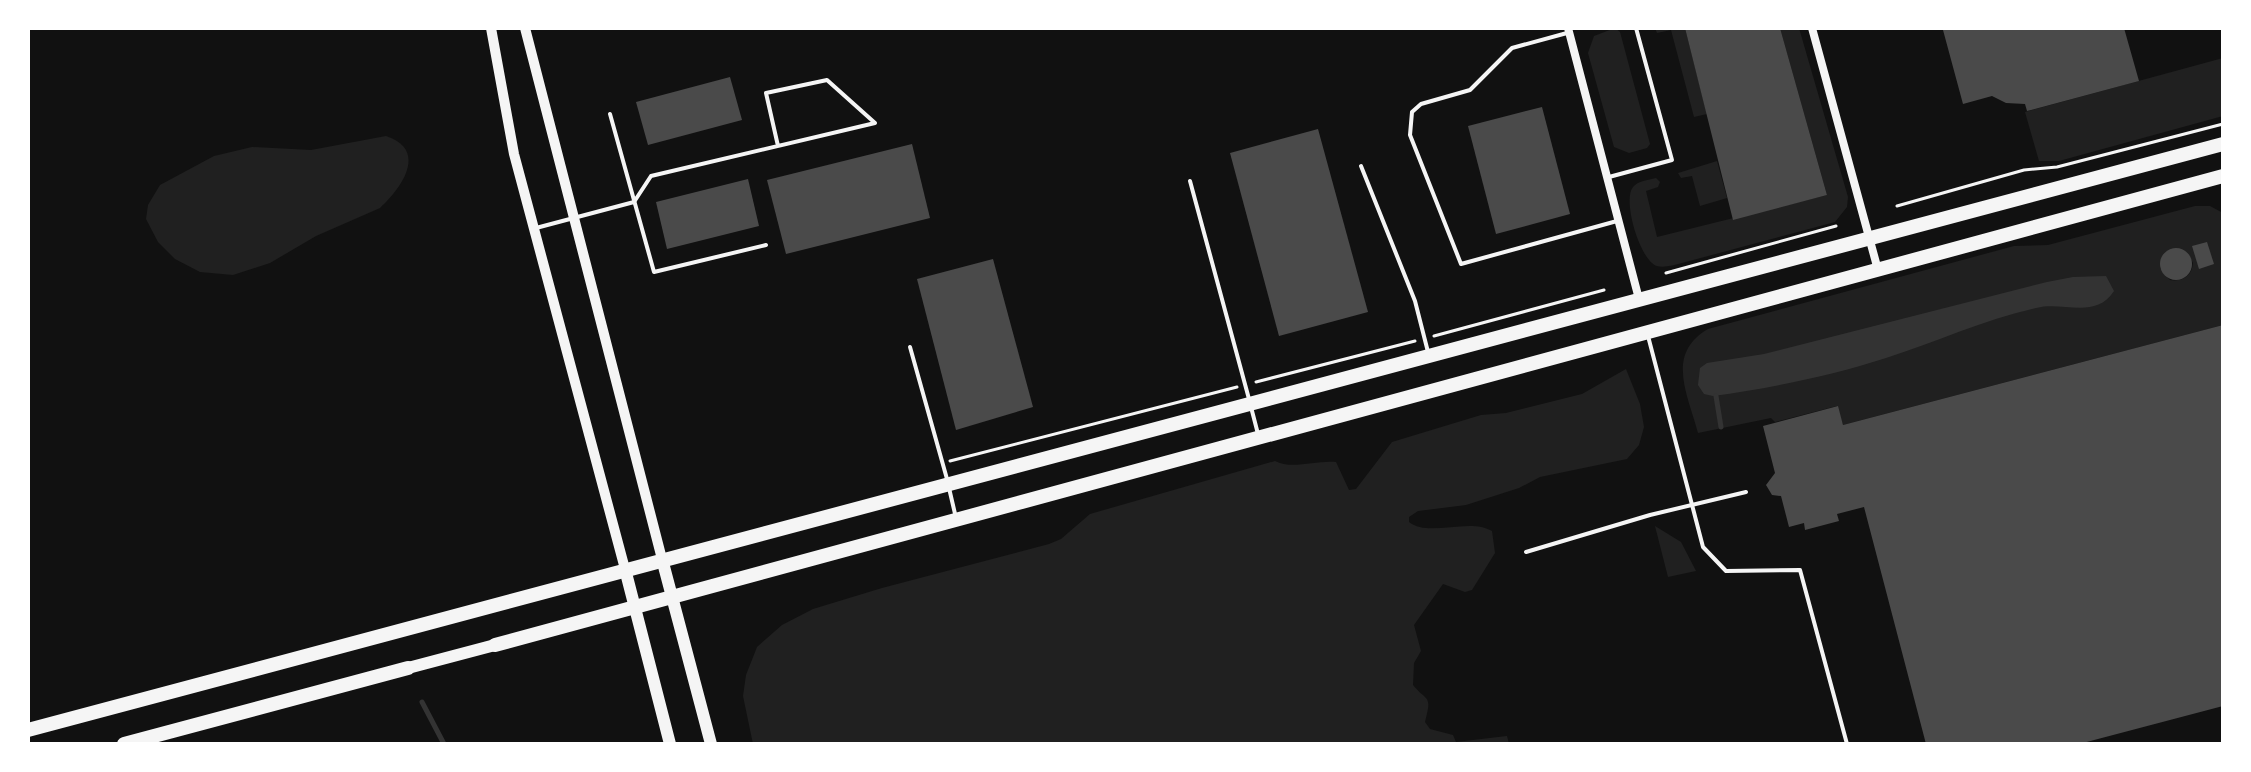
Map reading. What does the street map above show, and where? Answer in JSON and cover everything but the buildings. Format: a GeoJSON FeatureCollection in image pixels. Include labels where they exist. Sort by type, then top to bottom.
{"type":"FeatureCollection","features":[{"type":"Feature","properties":{"kind":"main road"},"geometry":{"type":"LineString","coordinates":[[28,730],[947,482],[2223,144]]}},
{"type":"Feature","properties":{"kind":"main road"},"geometry":{"type":"LineString","coordinates":[[124,744],[1259,441],[2223,176]]}},
{"type":"Feature","properties":{"kind":"main road"},"geometry":{"type":"LineString","coordinates":[[662,559],[711,744]]}},
{"type":"Feature","properties":{"kind":"main road"},"geometry":{"type":"LineString","coordinates":[[625,569],[670,744]]}},
{"type":"Feature","properties":{"kind":"street"},"geometry":{"type":"LineString","coordinates":[[491,28],[499,83],[534,229],[625,569]]}},
{"type":"Feature","properties":{"kind":"street"},"geometry":{"type":"LineString","coordinates":[[525,28],[662,559]]}},
{"type":"Feature","properties":{"kind":"street"},"geometry":{"type":"LineString","coordinates":[[1812,28],[1878,271]]}},
{"type":"Feature","properties":{"kind":"street"},"geometry":{"type":"LineString","coordinates":[[1569,30],[1639,299]]}},
{"type":"Feature","properties":{"kind":"lane"},"geometry":{"type":"LineString","coordinates":[[1607,178],[1672,160],[1636,28]]}},
{"type":"Feature","properties":{"kind":"lane"},"geometry":{"type":"LineString","coordinates":[[1569,30],[1512,48],[1470,90],[1421,104],[1412,112],[1410,135],[1461,264],[1619,221]]}},
{"type":"Feature","properties":{"kind":"lane"},"geometry":{"type":"LineString","coordinates":[[534,229],[634,202],[651,176],[778,146],[875,123],[827,80],[766,93],[778,146]]}},
{"type":"Feature","properties":{"kind":"lane"},"geometry":{"type":"LineString","coordinates":[[610,114],[654,272],[766,245]]}},
{"type":"Feature","properties":{"kind":"lane"},"geometry":{"type":"LineString","coordinates":[[1361,166],[1415,301],[1429,355]]}},
{"type":"Feature","properties":{"kind":"lane"},"geometry":{"type":"LineString","coordinates":[[1190,181],[1259,441]]}},
{"type":"Feature","properties":{"kind":"lane"},"geometry":{"type":"LineString","coordinates":[[1647,334],[1703,547],[1726,571],[1800,570],[1847,744]]}},
{"type":"Feature","properties":{"kind":"lane"},"geometry":{"type":"LineString","coordinates":[[910,347],[957,521]]}},
{"type":"Feature","properties":{"kind":"lane"},"geometry":{"type":"LineString","coordinates":[[1526,552],[1650,515],[1746,492]]}},
{"type":"Feature","properties":{"kind":"path"},"geometry":{"type":"LineString","coordinates":[[1897,206],[2024,170],[2057,167],[2223,124]]}},
{"type":"Feature","properties":{"kind":"path"},"geometry":{"type":"LineString","coordinates":[[1666,273],[1836,226]]}},
{"type":"Feature","properties":{"kind":"path"},"geometry":{"type":"LineString","coordinates":[[942,463],[1604,290]]}},
{"type":"Feature","properties":{"kind":"shaded area"},"geometry":{"type":"Polygon","coordinates":[[[1615,28],[1620,32],[1650,144],[1647,148],[1629,153],[1614,147],[1588,53],[1594,36],[1615,28]]]}},
{"type":"Feature","properties":{"kind":"shaded area"},"geometry":{"type":"Polygon","coordinates":[[[1655,28],[1685,28],[1707,114],[1694,117],[1671,30],[1657,33],[1655,28]]]}},
{"type":"Feature","properties":{"kind":"shaded area"},"geometry":{"type":"Polygon","coordinates":[[[1780,28],[1799,28],[1848,197],[1847,207],[1835,222],[1676,265],[1657,266],[1639,242],[1631,216],[1630,194],[1640,182],[1656,178],[1660,182],[1658,187],[1646,191],[1657,237],[1827,195],[1780,28]]]}},
{"type":"Feature","properties":{"kind":"shaded area"},"geometry":{"type":"Polygon","coordinates":[[[2223,58],[2223,116],[2059,161],[2039,161],[2025,112],[2223,58]]]}},
{"type":"Feature","properties":{"kind":"shaded area"},"geometry":{"type":"Polygon","coordinates":[[[386,136],[399,142],[409,160],[402,181],[388,200],[380,208],[316,236],[270,263],[233,275],[200,272],[175,259],[158,242],[146,219],[148,205],[160,185],[214,156],[252,147],[311,150],[386,136]]]}},
{"type":"Feature","properties":{"kind":"shaded area"},"geometry":{"type":"Polygon","coordinates":[[[1717,161],[1727,198],[1700,206],[1692,176],[1681,178],[1678,173],[1717,161]]]}},
{"type":"Feature","properties":{"kind":"shaded area"},"geometry":{"type":"Polygon","coordinates":[[[2195,206],[2210,206],[2223,213],[2223,325],[1843,425],[1837,406],[1775,422],[1771,418],[1698,433],[1685,390],[1683,363],[1695,339],[1708,329],[2014,246],[2048,245],[2195,206]],[[2173,248],[2164,253],[2160,268],[2170,280],[2182,279],[2191,271],[2193,263],[2188,253],[2173,248]]]}},
{"type":"Feature","properties":{"kind":"shaded area"},"geometry":{"type":"Polygon","coordinates":[[[2106,276],[2114,291],[2098,305],[2036,308],[1979,324],[1865,364],[1778,385],[1713,396],[1704,394],[1698,385],[1700,368],[1707,363],[1764,354],[2047,282],[2106,276]]]}},
{"type":"Feature","properties":{"kind":"shaded area"},"geometry":{"type":"Polygon","coordinates":[[[1626,369],[1640,404],[1644,427],[1639,445],[1627,459],[1540,477],[1519,488],[1466,505],[1418,511],[1409,517],[1409,522],[1427,528],[1472,526],[1492,531],[1495,553],[1472,590],[1465,592],[1443,584],[1414,625],[1421,651],[1414,663],[1413,685],[1427,700],[1425,722],[1430,729],[1453,735],[1456,742],[1507,736],[1509,744],[753,744],[743,696],[746,675],[757,647],[782,625],[813,609],[1049,544],[1061,539],[1090,514],[1275,461],[1289,465],[1336,462],[1349,490],[1356,489],[1392,442],[1481,415],[1506,413],[1582,394],[1626,369]]]}},
{"type":"Feature","properties":{"kind":"shaded area"},"geometry":{"type":"Polygon","coordinates":[[[1655,526],[1681,542],[1696,571],[1668,577],[1655,526]]]}},
{"type":"Feature","properties":{"kind":"waterway"},"geometry":{"type":"LineString","coordinates":[[1716,396],[1721,427]]}},
{"type":"Feature","properties":{"kind":"waterway"},"geometry":{"type":"LineString","coordinates":[[422,702],[444,744]]}}]}
